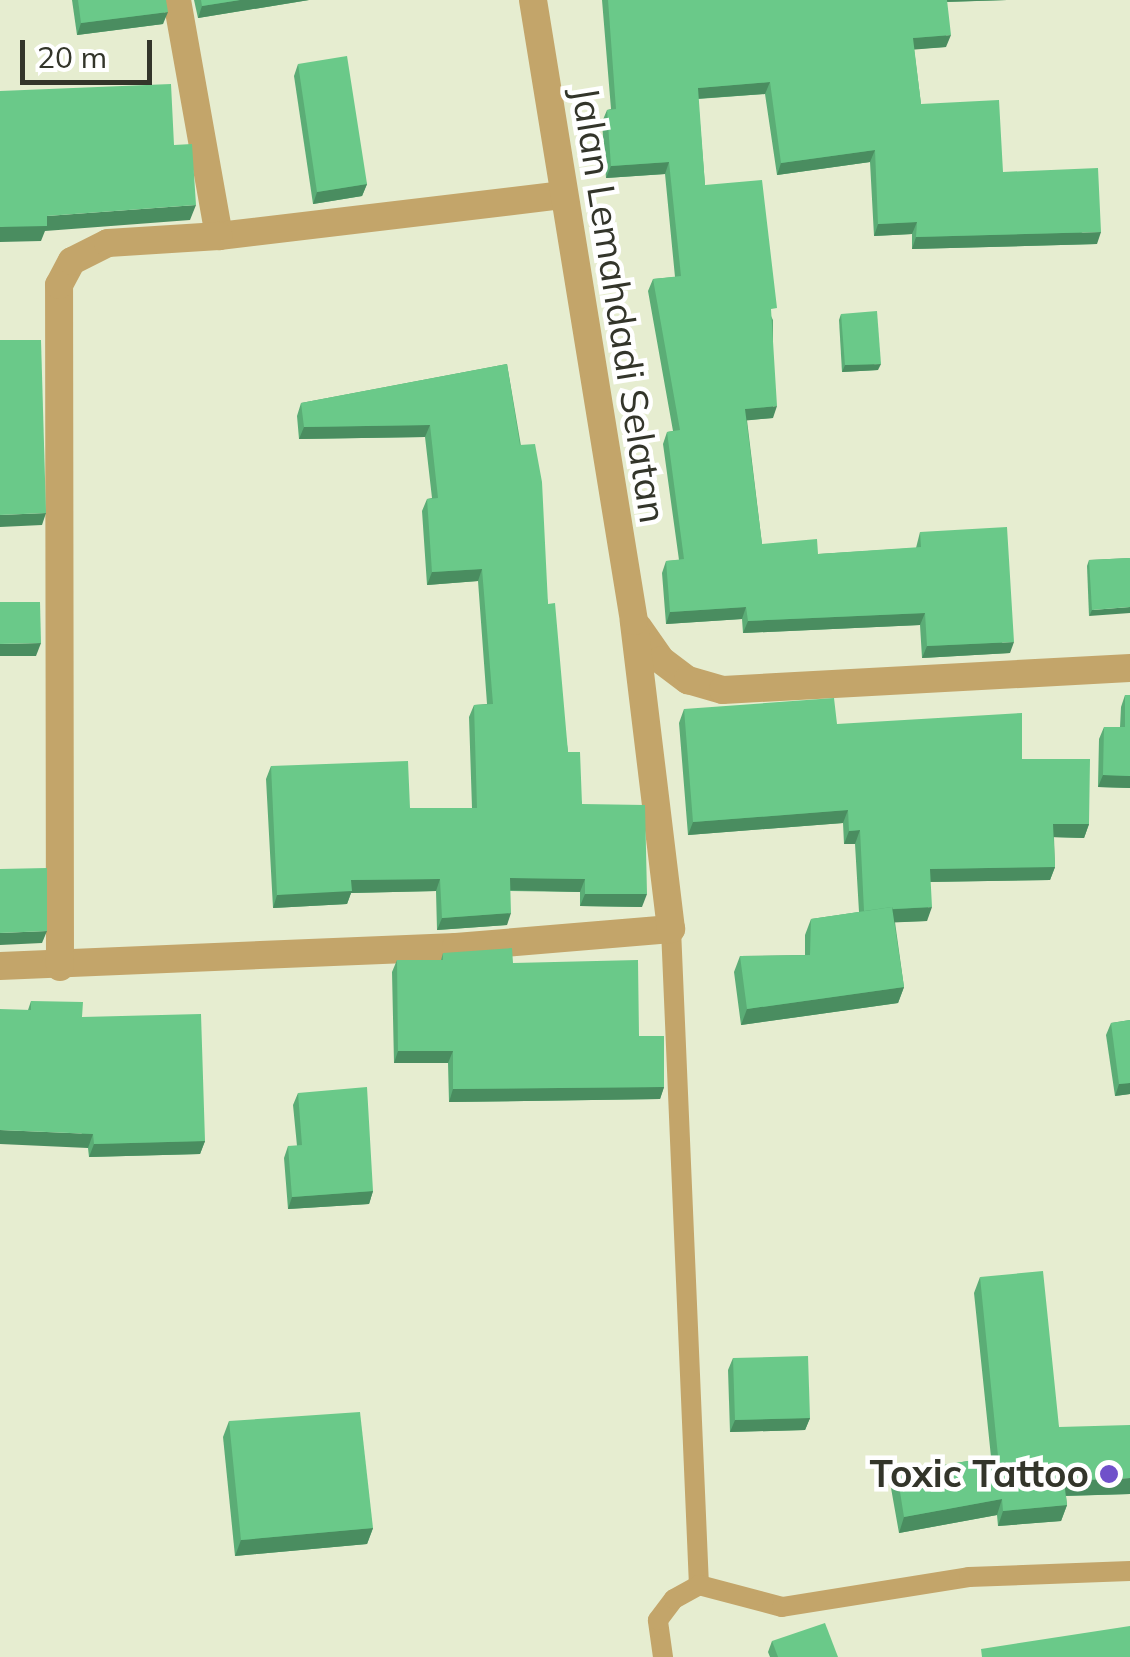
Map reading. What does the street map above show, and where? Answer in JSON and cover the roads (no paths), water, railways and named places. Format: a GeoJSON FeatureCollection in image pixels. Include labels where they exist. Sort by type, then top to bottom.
{"type":"FeatureCollection","features":[{"type":"Feature","properties":{"kind":"street"},"geometry":{"type":"LineString","coordinates":[[178,0],[218,236]]}},
{"type":"Feature","properties":{"kind":"street","name":"Jalan Lemahdadi Selatan"},"geometry":{"type":"LineString","coordinates":[[533,0],[634,622],[671,929]]}},
{"type":"Feature","properties":{"kind":"street"},"geometry":{"type":"LineString","coordinates":[[60,967],[59,284],[72,261],[108,244],[218,236],[564,195]]}},
{"type":"Feature","properties":{"kind":"street"},"geometry":{"type":"LineString","coordinates":[[634,622],[662,660],[688,680],[723,690],[1130,668]]}},
{"type":"Feature","properties":{"kind":"street"},"geometry":{"type":"LineString","coordinates":[[0,966],[60,967],[456,948],[671,929]]}},
{"type":"Feature","properties":{"kind":"lane"},"geometry":{"type":"LineString","coordinates":[[671,929],[699,1584]]}},
{"type":"Feature","properties":{"kind":"lane"},"geometry":{"type":"LineString","coordinates":[[662,1657],[658,1620],[674,1600],[699,1584],[782,1608],[969,1578],[1130,1571]]}},
{"type":"Feature","properties":{"kind":"place","name":"Toxic Tattoo"},"geometry":{"type":"Point","coordinates":[1109,1474]}}]}
